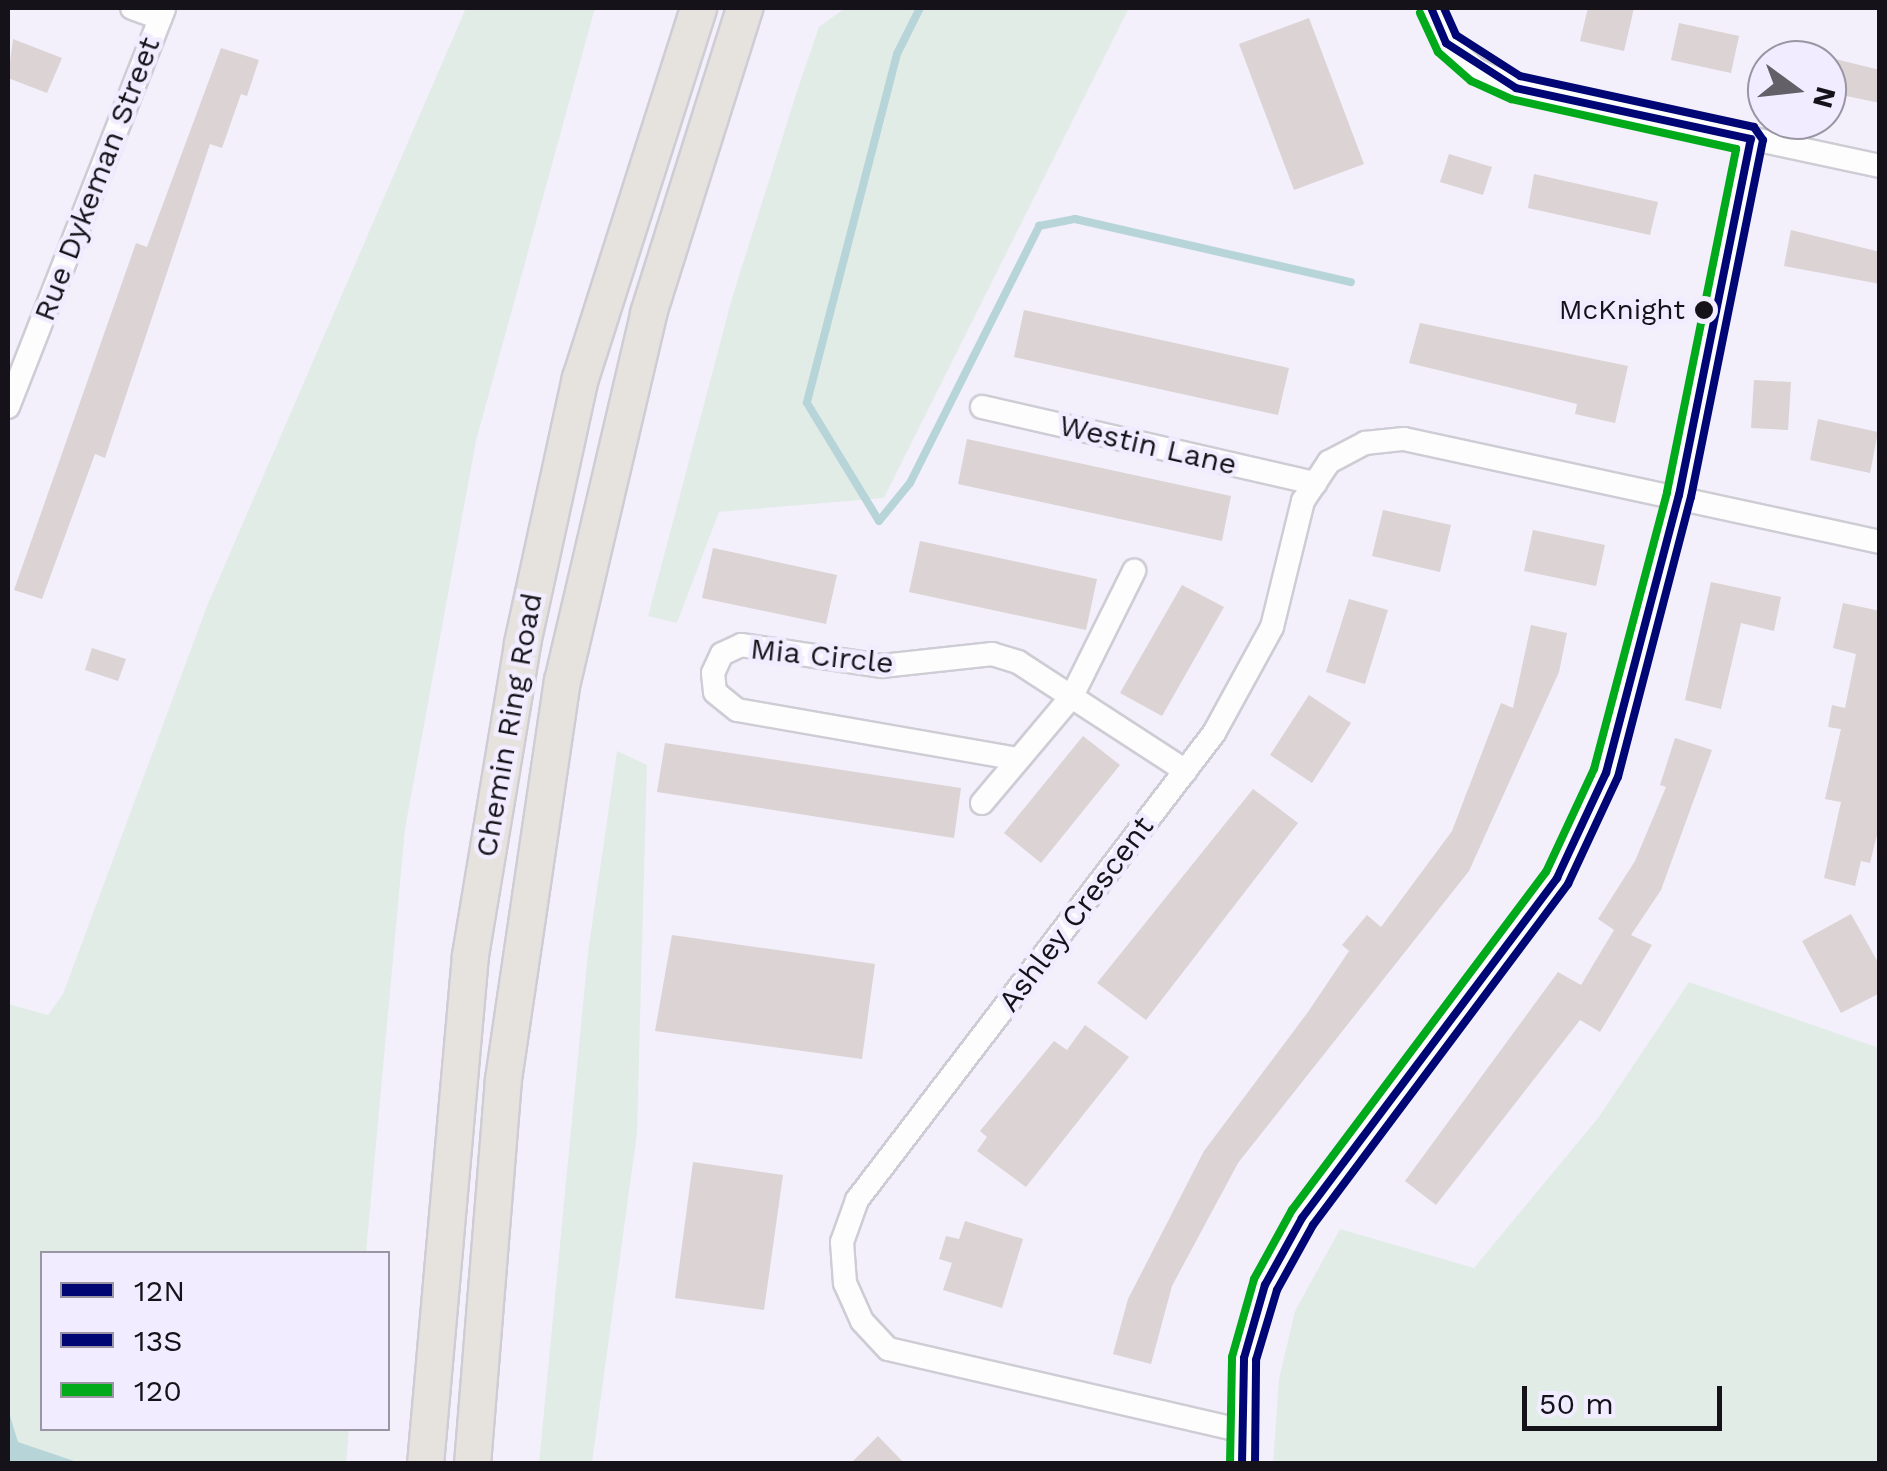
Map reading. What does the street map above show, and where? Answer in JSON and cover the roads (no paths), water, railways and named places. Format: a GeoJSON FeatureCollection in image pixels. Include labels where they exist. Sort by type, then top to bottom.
{"type":"FeatureCollection","features":[{"type":"Feature","properties":{"kind":"highway"},"geometry":{"type":"LineString","coordinates":[[620,240],[674,8]]}},
{"type":"Feature","properties":{"kind":"highway","name":"Chemin Ring Road"},"geometry":{"type":"LineString","coordinates":[[425,1464],[455,1101],[494,791],[580,378],[620,240],[698,8]]}},
{"type":"Feature","properties":{"kind":"highway","name":"Chemin Ring Road"},"geometry":{"type":"LineString","coordinates":[[472,1464],[503,1079],[540,803],[598,504],[648,313],[744,8]]}},
{"type":"Feature","properties":{"kind":"highway"},"geometry":{"type":"LineString","coordinates":[[648,313],[764,8]]}},
{"type":"Feature","properties":{"kind":"street"},"geometry":{"type":"LineString","coordinates":[[132,8],[162,13]]}},
{"type":"Feature","properties":{"kind":"street"},"geometry":{"type":"LineString","coordinates":[[1431,8],[1446,42],[1477,70],[1516,88],[1747,138]]}},
{"type":"Feature","properties":{"kind":"street","name":"Rue Dykeman Street"},"geometry":{"type":"LineString","coordinates":[[8,407],[162,13]]}},
{"type":"Feature","properties":{"kind":"street"},"geometry":{"type":"LineString","coordinates":[[1242,1464],[1239,1430],[1244,1358],[1266,1285],[1302,1218],[1557,878],[1606,773],[1679,495],[1751,140]]}},
{"type":"Feature","properties":{"kind":"street"},"geometry":{"type":"LineString","coordinates":[[1756,140],[1880,166]]}},
{"type":"Feature","properties":{"kind":"street","name":"Westin Lane"},"geometry":{"type":"LineString","coordinates":[[982,406],[1315,483]]}},
{"type":"Feature","properties":{"kind":"street"},"geometry":{"type":"LineString","coordinates":[[1315,483],[1329,462],[1365,442],[1404,438],[1679,495],[1880,542]]}},
{"type":"Feature","properties":{"kind":"street","name":"Ashley Crescent"},"geometry":{"type":"LineString","coordinates":[[1239,1430],[888,1349],[862,1321],[845,1283],[842,1242],[857,1200],[1186,771],[1272,627],[1315,483]]}},
{"type":"Feature","properties":{"kind":"street"},"geometry":{"type":"LineString","coordinates":[[982,804],[1072,696],[1134,571]]}},
{"type":"Feature","properties":{"kind":"street","name":"Mia Circle"},"geometry":{"type":"LineString","coordinates":[[1018,759],[736,710],[715,692],[713,672],[722,654],[741,645],[882,666],[992,654],[1072,696],[1186,771]]}},
{"type":"Feature","properties":{"kind":"waterway"},"geometry":{"type":"LineString","coordinates":[[920,8],[897,54],[807,403],[879,521],[910,483],[1039,226],[1075,219],[1351,282]]}},
{"type":"Feature","properties":{"kind":"place","name":"McKnight"},"geometry":{"type":"Point","coordinates":[1704,310]}}]}
